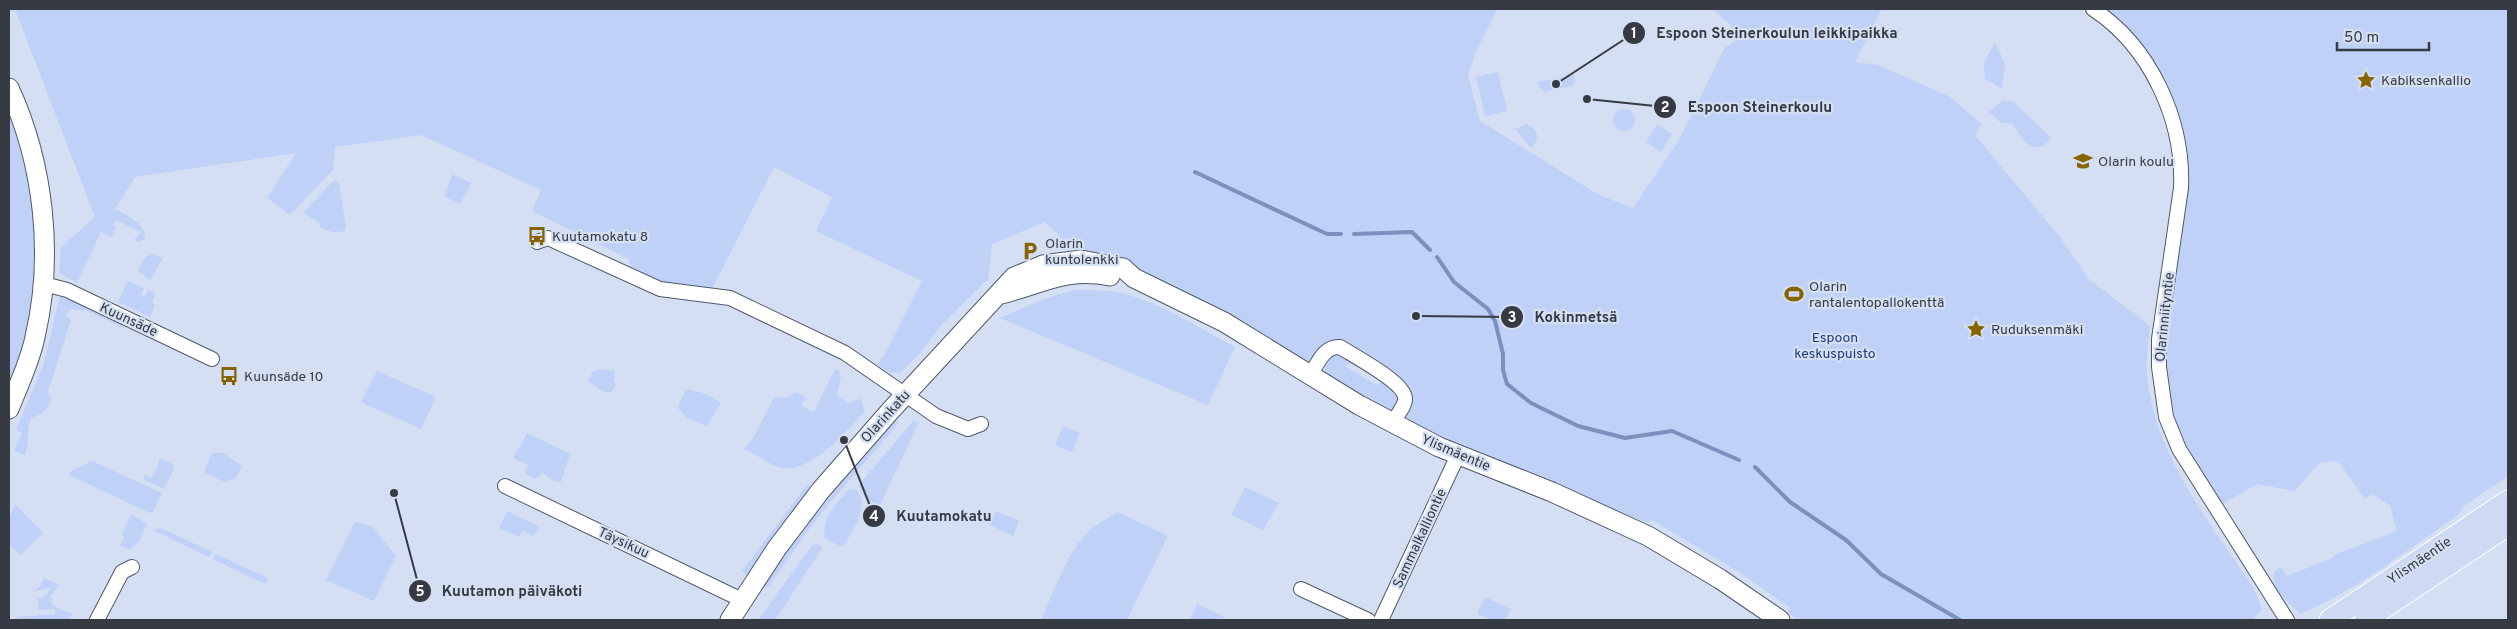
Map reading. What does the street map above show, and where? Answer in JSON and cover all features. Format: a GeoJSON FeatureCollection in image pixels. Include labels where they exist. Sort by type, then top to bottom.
{"type":"FeatureCollection","features":[{"type":"Feature","properties":{"kind":"main road"},"geometry":{"type":"LineString","coordinates":[[9,88],[18,108],[32,154],[41,201],[44,244],[44,284],[35,338],[9,409]]}},
{"type":"Feature","properties":{"kind":"main road","name":"Olarinkatu"},"geometry":{"type":"LineString","coordinates":[[730,620],[801,515],[850,455],[972,321],[1000,294],[1042,280],[1067,267]]}},
{"type":"Feature","properties":{"kind":"main road","name":"Ylismäentie"},"geometry":{"type":"LineString","coordinates":[[1067,267],[1094,273],[1134,278],[1224,322],[1392,423],[1458,455],[1552,492],[1648,536],[1720,579],[1780,620]]}},
{"type":"Feature","properties":{"kind":"main road","name":"Ylismäentie"},"geometry":{"type":"LineString","coordinates":[[2330,620],[2508,500]]}},
{"type":"Feature","properties":{"kind":"main road","name":"Ylismäentie"},"geometry":{"type":"LineString","coordinates":[[2365,620],[2508,525]]}},
{"type":"Feature","properties":{"kind":"street","name":"Olarinniityntie"},"geometry":{"type":"LineString","coordinates":[[2093,9],[2121,33],[2152,73],[2170,112],[2179,145],[2182,164],[2181,188],[2159,339],[2159,367],[2166,417],[2179,449],[2287,620]]}},
{"type":"Feature","properties":{"kind":"street"},"geometry":{"type":"LineString","coordinates":[[538,242],[548,238],[660,289],[730,298],[845,353],[936,416],[968,429],[981,424]]}},
{"type":"Feature","properties":{"kind":"street","name":"Kuunsäde"},"geometry":{"type":"LineString","coordinates":[[44,284],[66,290],[212,358]]}},
{"type":"Feature","properties":{"kind":"street"},"geometry":{"type":"LineString","coordinates":[[1311,374],[1327,350],[1333,346],[1340,347],[1400,387],[1406,398],[1392,423]]}},
{"type":"Feature","properties":{"kind":"street","name":"Sammalkalliontie"},"geometry":{"type":"LineString","coordinates":[[1381,620],[1458,455]]}},
{"type":"Feature","properties":{"kind":"street","name":"Täysikuu"},"geometry":{"type":"LineString","coordinates":[[505,486],[742,600]]}},
{"type":"Feature","properties":{"kind":"street"},"geometry":{"type":"LineString","coordinates":[[97,620],[122,572],[132,567]]}},
{"type":"Feature","properties":{"kind":"street"},"geometry":{"type":"LineString","coordinates":[[1301,589],[1368,620]]}},
{"type":"Feature","properties":{"kind":"green space","name":"Espoon keskuspuisto"},"geometry":{"type":"Polygon","coordinates":[[[15,9],[1497,9],[1475,54],[1468,76],[1480,121],[1599,195],[1633,208],[1679,140],[1724,49],[1742,35],[1712,9],[1882,9],[1855,62],[1879,65],[1950,97],[1982,124],[1975,135],[2059,236],[2089,279],[2150,326],[2147,376],[2154,411],[2163,439],[2189,492],[2254,589],[2262,609],[2253,620],[1798,620],[1788,612],[1790,608],[1742,574],[1652,520],[1648,523],[1414,426],[1405,420],[1404,415],[1409,400],[1337,341],[1314,361],[1308,363],[1113,256],[1088,255],[1075,250],[1045,222],[992,244],[988,279],[938,329],[920,353],[901,372],[890,373],[877,364],[885,354],[922,281],[816,231],[832,197],[774,167],[713,288],[664,283],[630,266],[629,259],[532,211],[541,190],[421,135],[335,147],[333,170],[290,215],[267,198],[296,153],[135,177],[115,209],[139,224],[145,234],[145,239],[139,242],[134,240],[141,232],[116,220],[113,225],[116,227],[112,237],[101,232],[77,283],[59,273],[61,247],[95,217],[15,9]]]}},
{"type":"Feature","properties":{"kind":"green space"},"geometry":{"type":"Polygon","coordinates":[[[2106,9],[2508,9],[2508,476],[2465,505],[2457,516],[2381,569],[2342,593],[2300,614],[2278,590],[2275,584],[2274,572],[2281,567],[2287,576],[2335,557],[2334,555],[2397,531],[2390,506],[2373,494],[2365,499],[2338,461],[2319,463],[2295,491],[2257,484],[2223,504],[2193,457],[2181,433],[2172,407],[2167,363],[2169,319],[2187,188],[2188,162],[2184,137],[2178,112],[2156,67],[2141,46],[2106,9]]]}},
{"type":"Feature","properties":{"kind":"green space"},"geometry":{"type":"Polygon","coordinates":[[[1995,42],[2005,64],[2002,89],[1985,79],[1984,63],[1995,42]]]}},
{"type":"Feature","properties":{"kind":"green space"},"geometry":{"type":"Polygon","coordinates":[[[1498,72],[1507,111],[1485,116],[1476,77],[1498,72]]]}},
{"type":"Feature","properties":{"kind":"green space"},"geometry":{"type":"Polygon","coordinates":[[[1574,75],[1575,82],[1572,86],[1544,92],[1539,88],[1538,82],[1574,75]]]}},
{"type":"Feature","properties":{"kind":"green space"},"geometry":{"type":"Polygon","coordinates":[[[2003,100],[2014,102],[2051,138],[2042,147],[2031,146],[2011,124],[2001,123],[1989,112],[2003,100]]]}},
{"type":"Feature","properties":{"kind":"green space"},"geometry":{"type":"Polygon","coordinates":[[[9,109],[32,178],[39,235],[36,289],[28,335],[9,393],[9,109]]]}},
{"type":"Feature","properties":{"kind":"green space"},"geometry":{"type":"Polygon","coordinates":[[[1624,109],[1632,112],[1635,120],[1632,128],[1624,131],[1616,128],[1613,120],[1616,112],[1624,109]]]}},
{"type":"Feature","properties":{"kind":"green space"},"geometry":{"type":"Polygon","coordinates":[[[1526,124],[1533,128],[1537,134],[1536,141],[1531,148],[1515,129],[1526,124]]]}},
{"type":"Feature","properties":{"kind":"green space"},"geometry":{"type":"Polygon","coordinates":[[[1657,124],[1672,134],[1661,152],[1646,142],[1657,124]]]}},
{"type":"Feature","properties":{"kind":"green space"},"geometry":{"type":"Polygon","coordinates":[[[452,174],[471,183],[460,204],[445,197],[452,174]]]}},
{"type":"Feature","properties":{"kind":"green space"},"geometry":{"type":"Polygon","coordinates":[[[336,180],[339,183],[346,227],[344,231],[334,232],[322,228],[319,226],[320,223],[303,213],[336,180]]]}},
{"type":"Feature","properties":{"kind":"green space"},"geometry":{"type":"Polygon","coordinates":[[[152,254],[163,258],[150,280],[138,271],[145,257],[152,254]]]}},
{"type":"Feature","properties":{"kind":"green space"},"geometry":{"type":"Polygon","coordinates":[[[128,281],[144,288],[141,295],[145,296],[148,290],[156,294],[152,302],[155,304],[150,317],[118,302],[128,281]]]}},
{"type":"Feature","properties":{"kind":"green space"},"geometry":{"type":"Polygon","coordinates":[[[1074,290],[1112,292],[1137,298],[1181,317],[1235,347],[1208,405],[1000,318],[1044,299],[1074,290]]]}},
{"type":"Feature","properties":{"kind":"green space"},"geometry":{"type":"Polygon","coordinates":[[[63,295],[126,323],[124,328],[87,311],[70,309],[66,315],[71,320],[47,394],[52,397],[44,411],[31,418],[25,456],[14,450],[22,433],[16,430],[44,363],[59,299],[63,295]]]}},
{"type":"Feature","properties":{"kind":"green space"},"geometry":{"type":"Polygon","coordinates":[[[1336,351],[1357,361],[1345,366],[1376,385],[1387,380],[1400,390],[1397,408],[1388,411],[1382,410],[1325,374],[1325,364],[1336,351]]]}},
{"type":"Feature","properties":{"kind":"green space"},"geometry":{"type":"Polygon","coordinates":[[[602,369],[615,371],[614,381],[616,384],[611,393],[602,391],[588,381],[593,371],[602,369]]]}},
{"type":"Feature","properties":{"kind":"green space"},"geometry":{"type":"Polygon","coordinates":[[[835,369],[839,369],[841,377],[837,395],[848,404],[860,398],[865,411],[825,451],[813,460],[800,466],[788,468],[775,466],[744,449],[752,440],[774,397],[786,398],[795,392],[806,397],[801,406],[814,412],[835,369]]]}},
{"type":"Feature","properties":{"kind":"green space"},"geometry":{"type":"Polygon","coordinates":[[[377,371],[436,397],[421,429],[361,402],[377,371]]]}},
{"type":"Feature","properties":{"kind":"green space"},"geometry":{"type":"Polygon","coordinates":[[[686,389],[706,394],[721,403],[707,426],[687,418],[679,410],[679,405],[686,389]]]}},
{"type":"Feature","properties":{"kind":"green space"},"geometry":{"type":"Polygon","coordinates":[[[894,418],[898,423],[897,425],[817,518],[768,587],[761,584],[823,499],[894,418]]]}},
{"type":"Feature","properties":{"kind":"green space"},"geometry":{"type":"Polygon","coordinates":[[[913,421],[919,422],[879,507],[866,499],[858,486],[913,421]]]}},
{"type":"Feature","properties":{"kind":"green space"},"geometry":{"type":"Polygon","coordinates":[[[1063,426],[1080,433],[1072,452],[1055,445],[1063,426]]]}},
{"type":"Feature","properties":{"kind":"green space"},"geometry":{"type":"Polygon","coordinates":[[[527,433],[570,454],[561,482],[553,481],[543,473],[535,479],[525,474],[528,465],[513,458],[527,433]]]}},
{"type":"Feature","properties":{"kind":"green space"},"geometry":{"type":"Polygon","coordinates":[[[212,453],[223,453],[242,466],[235,479],[228,480],[227,483],[206,473],[205,469],[212,453]]]}},
{"type":"Feature","properties":{"kind":"green space"},"geometry":{"type":"Polygon","coordinates":[[[160,458],[175,466],[164,489],[143,479],[145,475],[151,478],[159,466],[157,465],[160,458]]]}},
{"type":"Feature","properties":{"kind":"green space"},"geometry":{"type":"Polygon","coordinates":[[[92,461],[162,493],[153,512],[150,513],[69,475],[71,471],[92,461]]]}},
{"type":"Feature","properties":{"kind":"green space"},"geometry":{"type":"Polygon","coordinates":[[[807,485],[813,485],[748,576],[742,571],[807,485]]]}},
{"type":"Feature","properties":{"kind":"green space"},"geometry":{"type":"Polygon","coordinates":[[[1245,487],[1279,503],[1263,530],[1231,515],[1245,487]]]}},
{"type":"Feature","properties":{"kind":"green space"},"geometry":{"type":"Polygon","coordinates":[[[849,489],[856,490],[862,503],[859,517],[845,544],[841,546],[825,539],[824,531],[827,517],[849,489]]]}},
{"type":"Feature","properties":{"kind":"green space"},"geometry":{"type":"Polygon","coordinates":[[[15,504],[43,533],[21,555],[9,546],[9,519],[15,504]]]}},
{"type":"Feature","properties":{"kind":"green space"},"geometry":{"type":"Polygon","coordinates":[[[507,511],[539,526],[534,536],[522,531],[519,537],[499,528],[507,511]]]}},
{"type":"Feature","properties":{"kind":"green space"},"geometry":{"type":"Polygon","coordinates":[[[996,511],[1019,521],[1013,536],[990,525],[996,511]]]}},
{"type":"Feature","properties":{"kind":"green space"},"geometry":{"type":"Polygon","coordinates":[[[1118,512],[1164,534],[1167,538],[1127,620],[1041,620],[1066,564],[1079,543],[1093,528],[1118,512]]]}},
{"type":"Feature","properties":{"kind":"green space"},"geometry":{"type":"Polygon","coordinates":[[[131,514],[147,524],[139,541],[130,550],[120,545],[124,539],[122,534],[131,514]]]}},
{"type":"Feature","properties":{"kind":"green space"},"geometry":{"type":"Polygon","coordinates":[[[355,522],[372,526],[396,556],[374,601],[326,580],[355,522]]]}},
{"type":"Feature","properties":{"kind":"green space"},"geometry":{"type":"Polygon","coordinates":[[[161,528],[212,552],[209,557],[153,530],[161,528]]]}},
{"type":"Feature","properties":{"kind":"green space"},"geometry":{"type":"Polygon","coordinates":[[[814,543],[823,547],[775,620],[758,620],[814,543]]]}},
{"type":"Feature","properties":{"kind":"green space"},"geometry":{"type":"Polygon","coordinates":[[[216,554],[268,578],[265,584],[213,559],[216,554]]]}},
{"type":"Feature","properties":{"kind":"green space"},"geometry":{"type":"Polygon","coordinates":[[[44,578],[59,585],[50,597],[52,599],[51,603],[59,609],[72,613],[69,620],[16,620],[17,617],[56,614],[54,609],[39,610],[38,599],[46,595],[51,588],[34,591],[40,586],[44,578]]]}},
{"type":"Feature","properties":{"kind":"green space"},"geometry":{"type":"Polygon","coordinates":[[[1485,597],[1511,609],[1506,620],[1490,620],[1477,614],[1485,597]]]}},
{"type":"Feature","properties":{"kind":"green space"},"geometry":{"type":"Polygon","coordinates":[[[1197,604],[1227,618],[1190,620],[1197,604]]]}},
{"type":"Feature","properties":{"kind":"waterway"},"geometry":{"type":"LineString","coordinates":[[1195,172],[1327,234],[1341,234]]}},
{"type":"Feature","properties":{"kind":"waterway"},"geometry":{"type":"LineString","coordinates":[[1354,234],[1412,232],[1430,250]]}},
{"type":"Feature","properties":{"kind":"waterway"},"geometry":{"type":"LineString","coordinates":[[1437,257],[1454,282],[1488,309],[1495,321],[1503,354],[1503,370],[1507,384],[1531,403],[1578,426],[1625,438],[1672,431],[1739,460]]}},
{"type":"Feature","properties":{"kind":"waterway"},"geometry":{"type":"LineString","coordinates":[[1755,467],[1790,502],[1846,540],[1881,574],[1960,620]]}},
{"type":"Feature","properties":{"kind":"place","name":"Kabiksenkallio"},"geometry":{"type":"Point","coordinates":[2366,80]}},
{"type":"Feature","properties":{"kind":"place","name":"Espoon Steinerkoulun leikkipaikka"},"geometry":{"type":"Point","coordinates":[1556,84]}},
{"type":"Feature","properties":{"kind":"place","name":"Espoon Steinerkoulu"},"geometry":{"type":"Point","coordinates":[1587,99]}},
{"type":"Feature","properties":{"kind":"place","name":"Olarin koulu"},"geometry":{"type":"Point","coordinates":[2083,161]}},
{"type":"Feature","properties":{"kind":"place","name":"Kuutamokatu 8"},"geometry":{"type":"Point","coordinates":[537,236]}},
{"type":"Feature","properties":{"kind":"place","name":"Olarin kuntolenkki"},"geometry":{"type":"Point","coordinates":[1030,251]}},
{"type":"Feature","properties":{"kind":"place","name":"Olarin rantalentopallokenttä"},"geometry":{"type":"Point","coordinates":[1794,294]}},
{"type":"Feature","properties":{"kind":"place","name":"Kokinmetsä"},"geometry":{"type":"Point","coordinates":[1416,316]}},
{"type":"Feature","properties":{"kind":"place","name":"Ruduksenmäki"},"geometry":{"type":"Point","coordinates":[1976,329]}},
{"type":"Feature","properties":{"kind":"place","name":"Kuunsäde 10"},"geometry":{"type":"Point","coordinates":[229,376]}},
{"type":"Feature","properties":{"kind":"place","name":"Kuutamokatu"},"geometry":{"type":"Point","coordinates":[844,440]}},
{"type":"Feature","properties":{"kind":"place","name":"Kuutamon päiväkoti"},"geometry":{"type":"Point","coordinates":[394,493]}}]}
